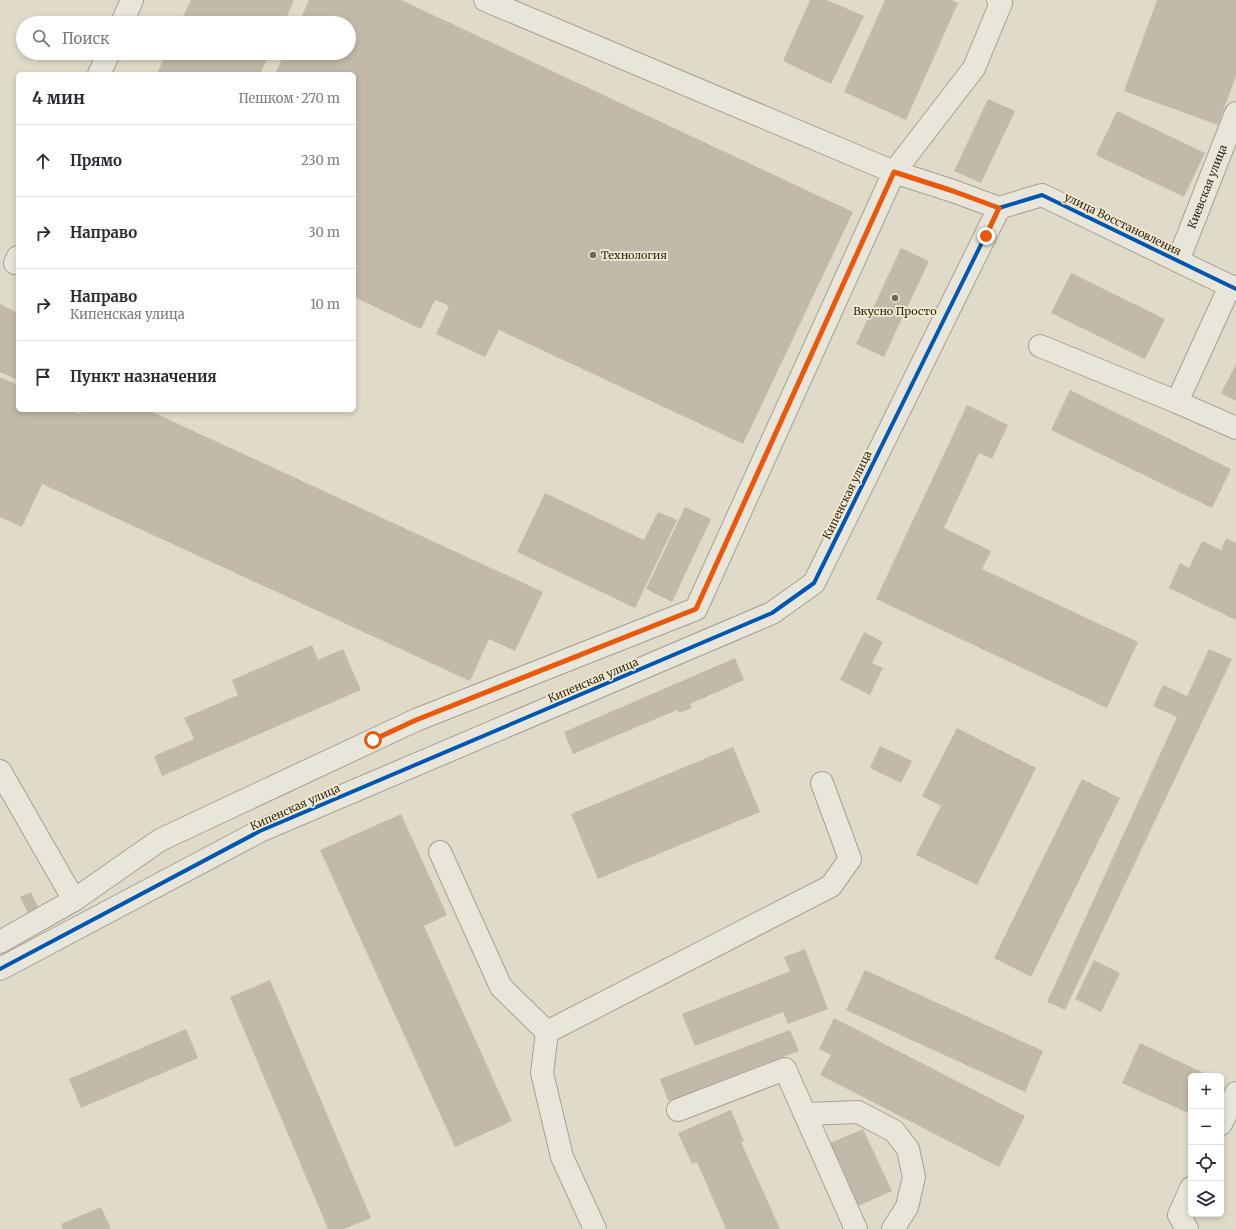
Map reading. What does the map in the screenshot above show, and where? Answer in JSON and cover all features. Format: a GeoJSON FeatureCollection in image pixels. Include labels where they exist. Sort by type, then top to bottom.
{"type":"FeatureCollection","features":[{"type":"Feature","properties":{"kind":"street"},"geometry":{"type":"LineString","coordinates":[[125,16],[132,0]]}},
{"type":"Feature","properties":{"kind":"street"},"geometry":{"type":"LineString","coordinates":[[485,0],[894,172],[999,208]]}},
{"type":"Feature","properties":{"kind":"street"},"geometry":{"type":"LineString","coordinates":[[0,942],[74,900],[160,840],[416,720],[696,609],[894,172],[974,68],[1001,3],[998,0]]}},
{"type":"Feature","properties":{"kind":"street"},"geometry":{"type":"LineString","coordinates":[[100,72],[106,60]]}},
{"type":"Feature","properties":{"kind":"street","name":"Киевская улица"},"geometry":{"type":"LineString","coordinates":[[1178,261],[1236,113]]}},
{"type":"Feature","properties":{"kind":"street","name":"улица Восстановления"},"geometry":{"type":"LineString","coordinates":[[999,208],[1042,194],[1233,287]]}},
{"type":"Feature","properties":{"kind":"street","name":"Кипенская улица"},"geometry":{"type":"LineString","coordinates":[[0,969],[260,831],[772,613],[814,583],[999,208]]}},
{"type":"Feature","properties":{"kind":"street"},"geometry":{"type":"LineString","coordinates":[[1177,402],[1233,287]]}},
{"type":"Feature","properties":{"kind":"street"},"geometry":{"type":"LineString","coordinates":[[1040,346],[1177,402],[1236,428]]}},
{"type":"Feature","properties":{"kind":"street"},"geometry":{"type":"LineString","coordinates":[[0,770],[74,900]]}},
{"type":"Feature","properties":{"kind":"street"},"geometry":{"type":"LineString","coordinates":[[548,1032],[831,886],[850,859],[822,783]]}},
{"type":"Feature","properties":{"kind":"street"},"geometry":{"type":"LineString","coordinates":[[440,852],[501,987],[548,1032]]}},
{"type":"Feature","properties":{"kind":"street"},"geometry":{"type":"LineString","coordinates":[[548,1032],[542,1073],[562,1157],[595,1229]]}},
{"type":"Feature","properties":{"kind":"street"},"geometry":{"type":"LineString","coordinates":[[678,1110],[785,1069],[856,1229]]}},
{"type":"Feature","properties":{"kind":"street"},"geometry":{"type":"LineString","coordinates":[[1224,1118],[1236,1093]]}},
{"type":"Feature","properties":{"kind":"street"},"geometry":{"type":"LineString","coordinates":[[805,1114],[858,1112],[894,1131],[908,1149],[914,1177],[907,1208],[893,1229]]}},
{"type":"Feature","properties":{"kind":"street"},"geometry":{"type":"LineString","coordinates":[[1187,1229],[1179,1215],[1188,1195]]}},
{"type":"Feature","properties":{"kind":"building"},"geometry":{"type":"Polygon","coordinates":[[[191,0],[294,0],[287,16],[183,16],[191,0]]]}},
{"type":"Feature","properties":{"kind":"building","name":"Технология"},"geometry":{"type":"Polygon","coordinates":[[[309,0],[401,0],[853,212],[743,444],[499,330],[485,357],[436,334],[449,306],[435,300],[421,329],[356,298],[356,72],[276,72],[282,60],[356,60],[356,16],[302,16],[309,0]]]}},
{"type":"Feature","properties":{"kind":"building"},"geometry":{"type":"Polygon","coordinates":[[[810,0],[827,0],[864,16],[831,84],[783,61],[810,0]]]}},
{"type":"Feature","properties":{"kind":"building"},"geometry":{"type":"Polygon","coordinates":[[[885,0],[951,0],[958,3],[906,120],[844,92],[885,0]]]}},
{"type":"Feature","properties":{"kind":"building"},"geometry":{"type":"Polygon","coordinates":[[[1157,0],[1236,0],[1236,76],[1218,125],[1124,91],[1157,0]]]}},
{"type":"Feature","properties":{"kind":"building"},"geometry":{"type":"Polygon","coordinates":[[[163,60],[267,60],[261,72],[158,72],[163,60]]]}},
{"type":"Feature","properties":{"kind":"building"},"geometry":{"type":"Polygon","coordinates":[[[988,99],[1015,111],[981,183],[954,171],[988,99]]]}},
{"type":"Feature","properties":{"kind":"building"},"geometry":{"type":"Polygon","coordinates":[[[1117,111],[1205,153],[1184,197],[1096,155],[1117,111]]]}},
{"type":"Feature","properties":{"kind":"building","name":"Вкусно Просто"},"geometry":{"type":"Polygon","coordinates":[[[901,248],[929,261],[884,357],[856,344],[901,248]]]}},
{"type":"Feature","properties":{"kind":"building"},"geometry":{"type":"Polygon","coordinates":[[[1071,273],[1165,319],[1145,359],[1051,313],[1071,273]]]}},
{"type":"Feature","properties":{"kind":"building"},"geometry":{"type":"Polygon","coordinates":[[[0,304],[16,312],[16,379],[0,372],[0,304]]]}},
{"type":"Feature","properties":{"kind":"building"},"geometry":{"type":"Polygon","coordinates":[[[1236,364],[1236,401],[1221,393],[1236,364]]]}},
{"type":"Feature","properties":{"kind":"building"},"geometry":{"type":"Polygon","coordinates":[[[0,377],[16,384],[16,412],[76,412],[80,414],[81,412],[152,412],[543,592],[515,651],[489,639],[470,681],[42,484],[22,527],[0,517],[0,377]]]}},
{"type":"Feature","properties":{"kind":"building"},"geometry":{"type":"Polygon","coordinates":[[[1070,390],[1231,469],[1212,508],[1051,430],[1070,390]]]}},
{"type":"Feature","properties":{"kind":"building"},"geometry":{"type":"Polygon","coordinates":[[[967,405],[1008,425],[992,459],[979,453],[944,528],[991,551],[982,569],[1138,642],[1107,708],[876,599],[967,405]]]}},
{"type":"Feature","properties":{"kind":"building"},"geometry":{"type":"Polygon","coordinates":[[[545,493],[644,540],[658,512],[677,520],[635,608],[517,552],[545,493]]]}},
{"type":"Feature","properties":{"kind":"building"},"geometry":{"type":"Polygon","coordinates":[[[685,507],[711,519],[672,602],[646,589],[685,507]]]}},
{"type":"Feature","properties":{"kind":"building"},"geometry":{"type":"Polygon","coordinates":[[[1226,538],[1236,543],[1236,620],[1169,588],[1180,563],[1189,568],[1202,541],[1221,550],[1226,538]]]}},
{"type":"Feature","properties":{"kind":"building"},"geometry":{"type":"Polygon","coordinates":[[[864,632],[883,642],[872,663],[883,668],[870,695],[840,680],[864,632]]]}},
{"type":"Feature","properties":{"kind":"building"},"geometry":{"type":"Polygon","coordinates":[[[312,645],[318,660],[343,649],[361,690],[162,776],[154,756],[194,739],[184,718],[238,695],[232,680],[312,645]]]}},
{"type":"Feature","properties":{"kind":"building"},"geometry":{"type":"Polygon","coordinates":[[[1209,649],[1232,659],[1065,1010],[1047,1002],[1177,717],[1153,706],[1163,685],[1187,696],[1209,649]]]}},
{"type":"Feature","properties":{"kind":"building"},"geometry":{"type":"Polygon","coordinates":[[[735,658],[744,680],[690,704],[692,708],[679,713],[677,710],[573,754],[564,732],[735,658]]]}},
{"type":"Feature","properties":{"kind":"building"},"geometry":{"type":"Polygon","coordinates":[[[957,728],[1036,768],[977,885],[916,855],[941,806],[922,796],[957,728]]]}},
{"type":"Feature","properties":{"kind":"building"},"geometry":{"type":"Polygon","coordinates":[[[880,746],[912,761],[901,783],[870,768],[880,746]]]}},
{"type":"Feature","properties":{"kind":"building"},"geometry":{"type":"Polygon","coordinates":[[[733,747],[760,812],[598,879],[571,814],[733,747]]]}},
{"type":"Feature","properties":{"kind":"building"},"geometry":{"type":"Polygon","coordinates":[[[1082,779],[1120,798],[1031,977],[994,958],[1082,779]]]}},
{"type":"Feature","properties":{"kind":"building"},"geometry":{"type":"Polygon","coordinates":[[[401,814],[447,915],[424,926],[512,1121],[455,1147],[320,850],[401,814]]]}},
{"type":"Feature","properties":{"kind":"building"},"geometry":{"type":"Polygon","coordinates":[[[31,892],[39,909],[28,913],[20,897],[31,892]]]}},
{"type":"Feature","properties":{"kind":"building"},"geometry":{"type":"Polygon","coordinates":[[[805,949],[828,1009],[788,1024],[783,1012],[695,1046],[682,1014],[790,971],[784,957],[805,949]]]}},
{"type":"Feature","properties":{"kind":"building"},"geometry":{"type":"Polygon","coordinates":[[[1094,960],[1120,973],[1101,1012],[1075,999],[1094,960]]]}},
{"type":"Feature","properties":{"kind":"building"},"geometry":{"type":"Polygon","coordinates":[[[865,970],[1043,1051],[1025,1092],[846,1010],[865,970]]]}},
{"type":"Feature","properties":{"kind":"building"},"geometry":{"type":"Polygon","coordinates":[[[270,980],[371,1218],[344,1229],[328,1229],[230,997],[270,980]]]}},
{"type":"Feature","properties":{"kind":"building"},"geometry":{"type":"Polygon","coordinates":[[[834,1018],[1025,1116],[999,1167],[820,1075],[831,1055],[819,1049],[834,1018]]]}},
{"type":"Feature","properties":{"kind":"building"},"geometry":{"type":"Polygon","coordinates":[[[186,1029],[198,1058],[81,1108],[69,1079],[186,1029]]]}},
{"type":"Feature","properties":{"kind":"building"},"geometry":{"type":"Polygon","coordinates":[[[790,1030],[799,1051],[668,1101],[660,1079],[790,1030]]]}},
{"type":"Feature","properties":{"kind":"building"},"geometry":{"type":"Polygon","coordinates":[[[1140,1043],[1204,1073],[1188,1073],[1188,1113],[1122,1083],[1140,1043]]]}},
{"type":"Feature","properties":{"kind":"building"},"geometry":{"type":"Polygon","coordinates":[[[731,1110],[744,1141],[741,1142],[780,1229],[726,1229],[697,1162],[692,1164],[678,1133],[731,1110]]]}},
{"type":"Feature","properties":{"kind":"building"},"geometry":{"type":"Polygon","coordinates":[[[863,1129],[892,1191],[856,1207],[828,1144],[863,1129]]]}},
{"type":"Feature","properties":{"kind":"building"},"geometry":{"type":"Polygon","coordinates":[[[101,1207],[111,1229],[63,1229],[61,1224],[101,1207]]]}},
{"type":"Feature","properties":{"kind":"cycle path"},"geometry":{"type":"LineString","coordinates":[[0,969],[260,831],[772,613],[814,583],[999,208],[1042,195],[1236,289]]}},
{"type":"Feature","properties":{"kind":"place","name":"Технология"},"geometry":{"type":"Point","coordinates":[593,255]}},
{"type":"Feature","properties":{"kind":"place","name":"Вкусно Просто"},"geometry":{"type":"Point","coordinates":[895,298]}},
{"type":"Feature","properties":{"kind":"route"},"geometry":{"type":"LineString","coordinates":[[373,740],[416,720],[696,609],[894,172],[999,208],[986,236]]}}]}
